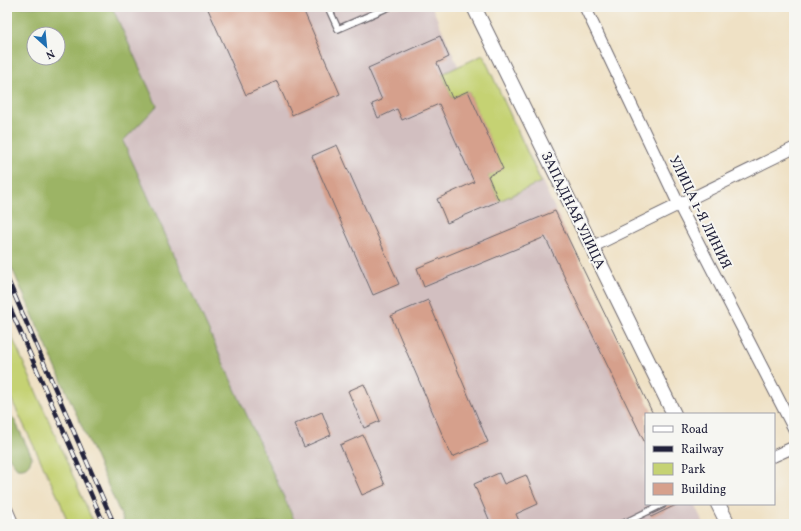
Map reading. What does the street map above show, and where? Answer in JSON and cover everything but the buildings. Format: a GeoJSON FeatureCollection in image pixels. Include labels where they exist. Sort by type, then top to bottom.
{"type":"FeatureCollection","features":[{"type":"Feature","properties":{"kind":"street","name":"ЗАПАДНАЯ УЛИЦА"},"geometry":{"type":"LineString","coordinates":[[474,7],[674,413]]}},
{"type":"Feature","properties":{"kind":"street","name":"УЛИЦА 1-Я ЛИНИЯ"},"geometry":{"type":"LineString","coordinates":[[585,7],[679,205],[794,429]]}},
{"type":"Feature","properties":{"kind":"street"},"geometry":{"type":"LineString","coordinates":[[592,247],[794,148]]}},
{"type":"Feature","properties":{"kind":"street"},"geometry":{"type":"LineString","coordinates":[[775,456],[794,447]]}},
{"type":"Feature","properties":{"kind":"street"},"geometry":{"type":"LineString","coordinates":[[718,505],[728,524]]}},
{"type":"Feature","properties":{"kind":"street"},"geometry":{"type":"LineString","coordinates":[[7,510],[13,524]]}},
{"type":"Feature","properties":{"kind":"lane"},"geometry":{"type":"LineString","coordinates":[[328,7],[338,29],[389,7]]}},
{"type":"Feature","properties":{"kind":"lane"},"geometry":{"type":"LineString","coordinates":[[622,524],[661,505]]}},
{"type":"Feature","properties":{"kind":"shaded area"},"geometry":{"type":"Polygon","coordinates":[[[112,7],[432,7],[458,66],[483,55],[651,413],[645,413],[645,505],[694,505],[704,524],[296,524],[122,141],[112,7]]]}},
{"type":"Feature","properties":{"kind":"green space"},"geometry":{"type":"Polygon","coordinates":[[[7,7],[112,7],[157,106],[123,141],[296,524],[125,524],[7,257],[7,7]]]}},
{"type":"Feature","properties":{"kind":"green space"},"geometry":{"type":"Polygon","coordinates":[[[483,55],[541,182],[499,201],[488,176],[502,169],[468,91],[452,98],[442,74],[483,55]]]}},
{"type":"Feature","properties":{"kind":"green space"},"geometry":{"type":"Polygon","coordinates":[[[7,325],[94,524],[68,524],[60,501],[7,390],[7,325]]]}},
{"type":"Feature","properties":{"kind":"green space"},"geometry":{"type":"Polygon","coordinates":[[[7,411],[15,421],[32,457],[30,463],[23,468],[17,468],[7,455],[7,411]]]}},
{"type":"Feature","properties":{"kind":"railway"},"geometry":{"type":"LineString","coordinates":[[7,278],[114,524]]}},
{"type":"Feature","properties":{"kind":"railway"},"geometry":{"type":"LineString","coordinates":[[7,301],[104,524]]}}]}
